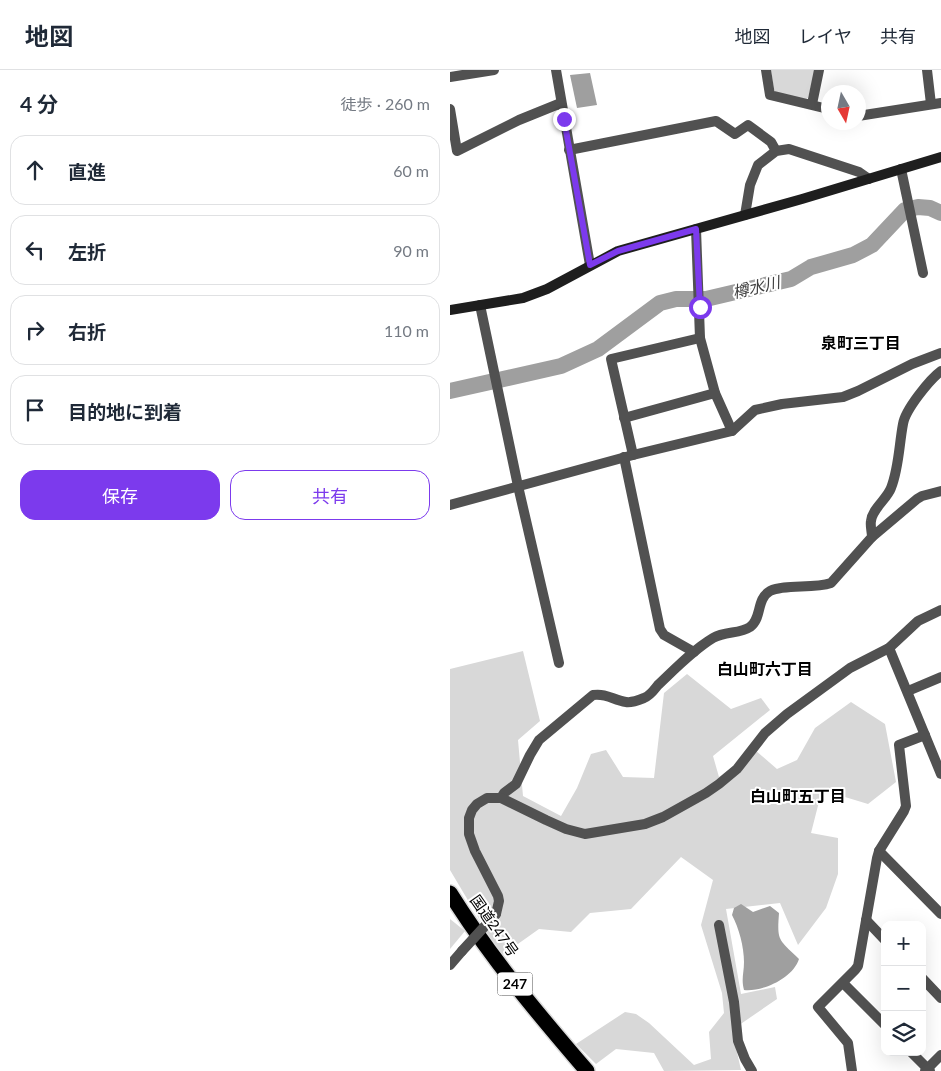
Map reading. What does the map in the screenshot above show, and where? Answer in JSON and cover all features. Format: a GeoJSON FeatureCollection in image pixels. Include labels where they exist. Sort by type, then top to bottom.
{"type":"FeatureCollection","features":[{"type":"Feature","properties":{"kind":"highway","name":"国道247号"},"geometry":{"type":"LineString","coordinates":[[450,893],[468,922],[505,971],[587,1071]]}},
{"type":"Feature","properties":{"kind":"street"},"geometry":{"type":"LineString","coordinates":[[450,77],[494,70]]}},
{"type":"Feature","properties":{"kind":"street"},"geometry":{"type":"LineString","coordinates":[[556,70],[590,265]]}},
{"type":"Feature","properties":{"kind":"street"},"geometry":{"type":"LineString","coordinates":[[766,70],[770,95],[821,107]]}},
{"type":"Feature","properties":{"kind":"street"},"geometry":{"type":"LineString","coordinates":[[812,104],[819,70]]}},
{"type":"Feature","properties":{"kind":"street"},"geometry":{"type":"LineString","coordinates":[[866,115],[936,104],[927,70]]}},
{"type":"Feature","properties":{"kind":"street"},"geometry":{"type":"LineString","coordinates":[[450,109],[456,151],[519,120],[561,103]]}},
{"type":"Feature","properties":{"kind":"street"},"geometry":{"type":"LineString","coordinates":[[569,150],[716,121],[735,134],[748,125],[771,142],[776,151]]}},
{"type":"Feature","properties":{"kind":"street"},"geometry":{"type":"LineString","coordinates":[[745,215],[750,185],[758,165],[776,151],[789,149],[859,172],[869,179]]}},
{"type":"Feature","properties":{"kind":"street"},"geometry":{"type":"LineString","coordinates":[[450,310],[522,298],[539,292],[618,251],[941,157]]}},
{"type":"Feature","properties":{"kind":"street"},"geometry":{"type":"LineString","coordinates":[[901,169],[923,273]]}},
{"type":"Feature","properties":{"kind":"street"},"geometry":{"type":"LineString","coordinates":[[696,229],[700,338],[715,393],[732,431]]}},
{"type":"Feature","properties":{"kind":"street"},"geometry":{"type":"LineString","coordinates":[[480,305],[518,486],[559,663]]}},
{"type":"Feature","properties":{"kind":"street"},"geometry":{"type":"LineString","coordinates":[[694,652],[664,635],[660,629],[624,418],[611,359],[700,338]]}},
{"type":"Feature","properties":{"kind":"street"},"geometry":{"type":"LineString","coordinates":[[450,505],[629,456],[732,431],[755,410],[782,404],[843,397],[858,392],[912,364],[941,353]]}},
{"type":"Feature","properties":{"kind":"street"},"geometry":{"type":"LineString","coordinates":[[872,537],[872,516],[888,495],[895,476],[903,422],[908,411],[935,375],[941,370]]}},
{"type":"Feature","properties":{"kind":"street"},"geometry":{"type":"LineString","coordinates":[[624,418],[715,393]]}},
{"type":"Feature","properties":{"kind":"street"},"geometry":{"type":"LineString","coordinates":[[501,798],[504,793],[516,784],[539,740],[593,695],[602,694],[627,702],[647,697],[694,652],[713,638],[751,627],[760,603],[770,592],[780,589],[831,583],[872,537],[917,499],[941,491]]}},
{"type":"Feature","properties":{"kind":"street"},"geometry":{"type":"LineString","coordinates":[[450,965],[496,914],[499,901],[475,851],[468,826],[472,810],[477,804],[487,798],[501,798],[546,820],[585,834],[645,824],[685,805],[719,784],[737,769],[765,733],[787,714],[850,668],[889,648],[918,621],[941,610]]}},
{"type":"Feature","properties":{"kind":"street"},"geometry":{"type":"LineString","coordinates":[[889,648],[941,774]]}},
{"type":"Feature","properties":{"kind":"street"},"geometry":{"type":"LineString","coordinates":[[908,691],[941,677]]}},
{"type":"Feature","properties":{"kind":"street"},"geometry":{"type":"LineString","coordinates":[[852,1071],[848,1043],[818,1007],[858,966],[879,851],[906,806],[899,745],[925,735]]}},
{"type":"Feature","properties":{"kind":"street"},"geometry":{"type":"LineString","coordinates":[[879,851],[941,914]]}},
{"type":"Feature","properties":{"kind":"street"},"geometry":{"type":"LineString","coordinates":[[866,920],[881,936]]}},
{"type":"Feature","properties":{"kind":"street"},"geometry":{"type":"LineString","coordinates":[[719,924],[734,1002],[738,1041],[745,1060],[752,1071]]}},
{"type":"Feature","properties":{"kind":"street"},"geometry":{"type":"LineString","coordinates":[[926,982],[941,998]]}},
{"type":"Feature","properties":{"kind":"street"},"geometry":{"type":"LineString","coordinates":[[843,983],[881,1021]]}},
{"type":"Feature","properties":{"kind":"street"},"geometry":{"type":"LineString","coordinates":[[915,1056],[927,1070],[941,1055]]}},
{"type":"Feature","properties":{"kind":"shaded area"},"geometry":{"type":"Polygon","coordinates":[[[771,70],[815,70],[808,98],[776,93],[771,70]]]}},
{"type":"Feature","properties":{"kind":"shaded area"},"geometry":{"type":"Polygon","coordinates":[[[590,73],[597,105],[577,108],[570,75],[590,73]]]}},
{"type":"Feature","properties":{"kind":"shaded area"},"geometry":{"type":"Polygon","coordinates":[[[523,651],[540,721],[518,740],[523,796],[561,816],[577,788],[591,754],[606,750],[623,777],[654,778],[664,693],[687,674],[731,709],[761,698],[770,710],[713,756],[719,777],[755,750],[777,769],[797,760],[815,728],[851,702],[885,724],[896,782],[868,804],[822,790],[811,833],[838,838],[838,874],[826,908],[798,945],[780,903],[726,909],[741,994],[775,987],[777,999],[732,1030],[741,1070],[664,1071],[654,1053],[616,1049],[596,1064],[576,1044],[625,1012],[636,1014],[649,1023],[694,1065],[711,1059],[709,1032],[724,1013],[722,993],[701,925],[713,880],[681,857],[631,909],[590,913],[571,932],[539,929],[501,956],[450,870],[450,669],[523,651]]]}},
{"type":"Feature","properties":{"kind":"shaded area"},"geometry":{"type":"Polygon","coordinates":[[[741,904],[753,912],[770,906],[779,913],[778,929],[780,939],[799,959],[796,966],[784,978],[760,989],[744,990],[743,950],[739,932],[732,915],[734,908],[741,904]]]}},
{"type":"Feature","properties":{"kind":"shaded area"},"geometry":{"type":"Polygon","coordinates":[[[450,919],[465,931],[450,949],[450,919]]]}},
{"type":"Feature","properties":{"kind":"waterway","name":"樽水川"},"geometry":{"type":"LineString","coordinates":[[450,391],[561,366],[598,349],[660,303],[676,299],[706,299],[791,279],[811,267],[853,255],[872,245],[905,210],[918,207],[930,208],[941,213]]}},
{"type":"Feature","properties":{"kind":"district","name":"泉町三丁目"},"geometry":{"type":"Point","coordinates":[861,343]}},
{"type":"Feature","properties":{"kind":"district","name":"白山町六丁目"},"geometry":{"type":"Point","coordinates":[765,669]}},
{"type":"Feature","properties":{"kind":"district","name":"白山町五丁目"},"geometry":{"type":"Point","coordinates":[798,796]}},
{"type":"Feature","properties":{"kind":"route"},"geometry":{"type":"LineString","coordinates":[[564,119],[590,265],[618,251],[696,229],[700,307]]}}]}
